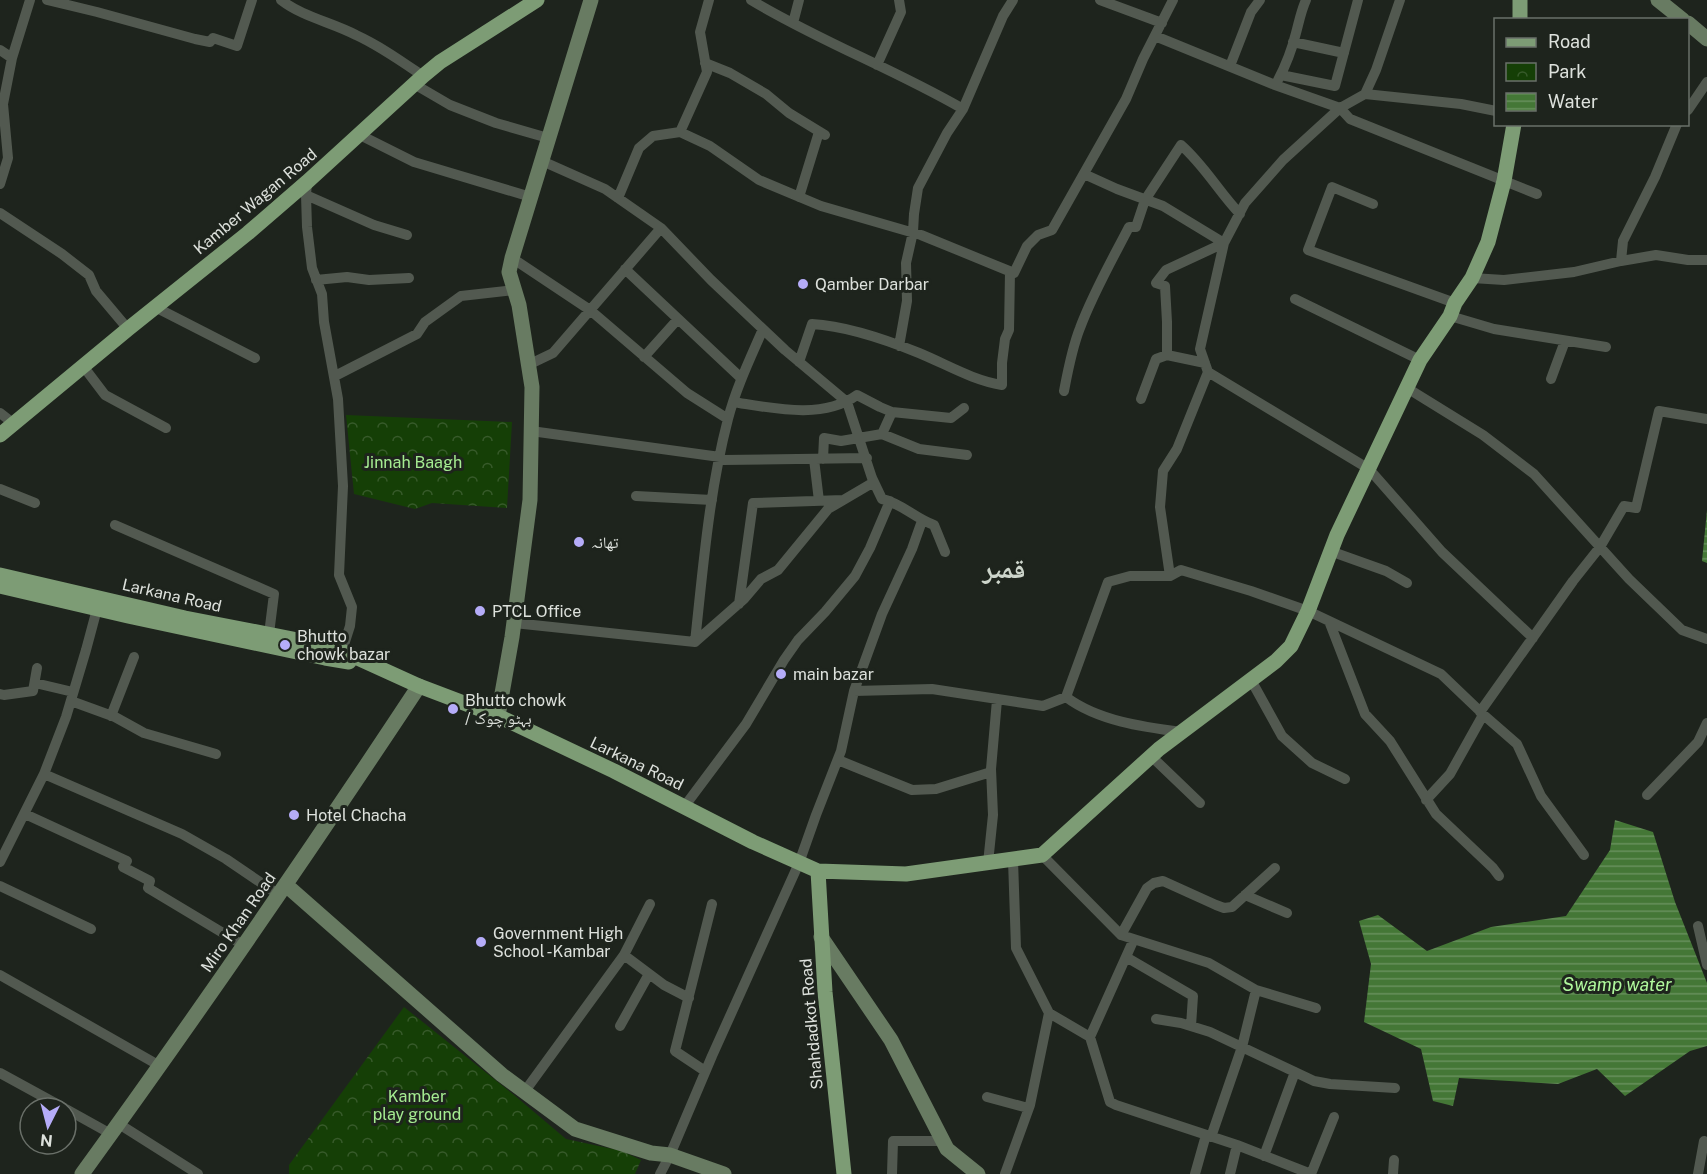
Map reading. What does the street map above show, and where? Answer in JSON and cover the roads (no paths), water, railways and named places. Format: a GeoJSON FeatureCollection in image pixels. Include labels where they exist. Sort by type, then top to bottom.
{"type":"FeatureCollection","features":[{"type":"Feature","properties":{"kind":"main road","name":"Kamber Wagan Road"},"geometry":{"type":"LineString","coordinates":[[0,435],[155,307],[306,188],[358,134],[440,62],[537,0]]}},
{"type":"Feature","properties":{"kind":"main road"},"geometry":{"type":"LineString","coordinates":[[1520,0],[1520,18]]}},
{"type":"Feature","properties":{"kind":"main road"},"geometry":{"type":"LineString","coordinates":[[818,871],[906,874],[1042,855],[1151,756],[1276,661],[1291,645],[1308,611],[1330,551],[1420,360],[1472,278],[1488,242],[1504,181],[1514,126]]}},
{"type":"Feature","properties":{"kind":"main road","name":"Larkana Road"},"geometry":{"type":"LineString","coordinates":[[0,574],[185,618],[323,645],[342,651],[419,686],[498,716],[614,771],[753,842],[818,871]]}},
{"type":"Feature","properties":{"kind":"main road","name":"Larkana Road"},"geometry":{"type":"LineString","coordinates":[[0,586],[325,658],[370,664]]}},
{"type":"Feature","properties":{"kind":"main road","name":"Shahdadkot Road"},"geometry":{"type":"LineString","coordinates":[[818,871],[821,937],[844,1174]]}},
{"type":"Feature","properties":{"kind":"street"},"geometry":{"type":"LineString","coordinates":[[0,184],[4,156],[3,104],[12,58],[30,0]]}},
{"type":"Feature","properties":{"kind":"street"},"geometry":{"type":"LineString","coordinates":[[46,0],[195,39],[210,42],[213,38],[237,46],[252,0]]}},
{"type":"Feature","properties":{"kind":"street"},"geometry":{"type":"LineString","coordinates":[[281,0],[293,10],[355,34],[389,52],[418,80],[450,105],[496,123],[548,138]]}},
{"type":"Feature","properties":{"kind":"street"},"geometry":{"type":"LineString","coordinates":[[498,716],[514,623],[530,500],[532,387],[519,305],[509,272],[591,0]]}},
{"type":"Feature","properties":{"kind":"street"},"geometry":{"type":"LineString","coordinates":[[680,132],[707,72],[700,32],[709,0]]}},
{"type":"Feature","properties":{"kind":"street"},"geometry":{"type":"LineString","coordinates":[[751,0],[936,93],[963,109]]}},
{"type":"Feature","properties":{"kind":"street"},"geometry":{"type":"LineString","coordinates":[[793,23],[799,0]]}},
{"type":"Feature","properties":{"kind":"street"},"geometry":{"type":"LineString","coordinates":[[877,65],[900,12],[900,0]]}},
{"type":"Feature","properties":{"kind":"street"},"geometry":{"type":"LineString","coordinates":[[899,346],[908,301],[906,263],[913,232],[918,188],[963,109],[1003,16],[1013,0]]}},
{"type":"Feature","properties":{"kind":"street"},"geometry":{"type":"LineString","coordinates":[[1100,0],[1162,23]]}},
{"type":"Feature","properties":{"kind":"street"},"geometry":{"type":"LineString","coordinates":[[618,198],[639,148],[653,136],[680,132],[710,146],[759,180],[799,197],[821,206],[913,232],[1014,273],[1027,246],[1038,235],[1052,230],[1126,99],[1173,0]]}},
{"type":"Feature","properties":{"kind":"street"},"geometry":{"type":"LineString","coordinates":[[1230,66],[1251,12],[1260,0]]}},
{"type":"Feature","properties":{"kind":"street"},"geometry":{"type":"LineString","coordinates":[[1278,80],[1306,0]]}},
{"type":"Feature","properties":{"kind":"street"},"geometry":{"type":"LineString","coordinates":[[1278,80],[1335,86],[1358,0]]}},
{"type":"Feature","properties":{"kind":"street"},"geometry":{"type":"LineString","coordinates":[[1365,94],[1376,70],[1400,0]]}},
{"type":"Feature","properties":{"kind":"street"},"geometry":{"type":"LineString","coordinates":[[1658,0],[1680,18]]}},
{"type":"Feature","properties":{"kind":"street"},"geometry":{"type":"LineString","coordinates":[[1689,24],[1707,39]]}},
{"type":"Feature","properties":{"kind":"street"},"geometry":{"type":"LineString","coordinates":[[1155,36],[1230,66],[1278,80],[1340,108],[1350,119],[1537,194]]}},
{"type":"Feature","properties":{"kind":"street"},"geometry":{"type":"LineString","coordinates":[[1293,42],[1344,53]]}},
{"type":"Feature","properties":{"kind":"street"},"geometry":{"type":"LineString","coordinates":[[0,50],[12,58]]}},
{"type":"Feature","properties":{"kind":"street"},"geometry":{"type":"LineString","coordinates":[[705,63],[730,73],[766,94],[822,133],[799,197]]}},
{"type":"Feature","properties":{"kind":"street"},"geometry":{"type":"LineString","coordinates":[[1689,109],[1707,82]]}},
{"type":"Feature","properties":{"kind":"street"},"geometry":{"type":"LineString","coordinates":[[1170,576],[1160,507],[1163,471],[1177,449],[1207,368],[1200,349],[1224,243],[1245,203],[1283,160],[1340,108],[1365,94],[1461,104],[1494,111]]}},
{"type":"Feature","properties":{"kind":"street"},"geometry":{"type":"LineString","coordinates":[[1621,261],[1623,242],[1655,177],[1676,126]]}},
{"type":"Feature","properties":{"kind":"street"},"geometry":{"type":"LineString","coordinates":[[358,134],[414,162],[531,197]]}},
{"type":"Feature","properties":{"kind":"street"},"geometry":{"type":"LineString","coordinates":[[1064,391],[1072,351],[1080,328],[1129,227],[1136,227],[1145,200],[1180,145],[1193,155],[1240,214]]}},
{"type":"Feature","properties":{"kind":"street"},"geometry":{"type":"LineString","coordinates":[[542,161],[605,189],[661,228],[763,329],[847,402],[882,499],[934,525],[945,552]]}},
{"type":"Feature","properties":{"kind":"street"},"geometry":{"type":"LineString","coordinates":[[1084,174],[1163,206],[1224,243]]}},
{"type":"Feature","properties":{"kind":"street"},"geometry":{"type":"LineString","coordinates":[[1373,204],[1332,187],[1308,250],[1494,328],[1606,347]]}},
{"type":"Feature","properties":{"kind":"street"},"geometry":{"type":"LineString","coordinates":[[306,188],[374,225],[406,235]]}},
{"type":"Feature","properties":{"kind":"street"},"geometry":{"type":"LineString","coordinates":[[306,188],[312,268],[322,294],[324,322],[338,399],[343,486],[339,575],[352,607],[350,626],[342,651]]}},
{"type":"Feature","properties":{"kind":"street"},"geometry":{"type":"LineString","coordinates":[[0,213],[89,275],[96,291],[128,329]]}},
{"type":"Feature","properties":{"kind":"street"},"geometry":{"type":"LineString","coordinates":[[528,365],[553,352],[661,228]]}},
{"type":"Feature","properties":{"kind":"street"},"geometry":{"type":"LineString","coordinates":[[1167,355],[1165,286],[1156,283],[1166,270],[1224,243]]}},
{"type":"Feature","properties":{"kind":"street"},"geometry":{"type":"LineString","coordinates":[[1472,278],[1504,280],[1574,272],[1656,255],[1688,260],[1707,260]]}},
{"type":"Feature","properties":{"kind":"street"},"geometry":{"type":"LineString","coordinates":[[512,258],[590,310],[687,393],[728,418]]}},
{"type":"Feature","properties":{"kind":"street"},"geometry":{"type":"LineString","coordinates":[[626,269],[741,378]]}},
{"type":"Feature","properties":{"kind":"street"},"geometry":{"type":"LineString","coordinates":[[799,362],[812,324],[832,325],[918,353],[982,381],[1002,385],[1005,339],[1009,330],[1010,272]]}},
{"type":"Feature","properties":{"kind":"street"},"geometry":{"type":"LineString","coordinates":[[316,280],[347,277],[369,280],[409,278]]}},
{"type":"Feature","properties":{"kind":"street"},"geometry":{"type":"LineString","coordinates":[[335,376],[417,334],[425,322],[461,296],[514,290]]}},
{"type":"Feature","properties":{"kind":"street"},"geometry":{"type":"LineString","coordinates":[[1295,299],[1420,360]]}},
{"type":"Feature","properties":{"kind":"street"},"geometry":{"type":"LineString","coordinates":[[155,307],[255,358]]}},
{"type":"Feature","properties":{"kind":"street"},"geometry":{"type":"LineString","coordinates":[[644,357],[678,318]]}},
{"type":"Feature","properties":{"kind":"street"},"geometry":{"type":"LineString","coordinates":[[695,642],[708,518],[728,418],[741,378],[763,329]]}},
{"type":"Feature","properties":{"kind":"street"},"geometry":{"type":"LineString","coordinates":[[1551,379],[1565,341]]}},
{"type":"Feature","properties":{"kind":"street"},"geometry":{"type":"LineString","coordinates":[[1142,399],[1156,359],[1167,355],[1207,368],[1369,469],[1442,552],[1533,638]]}},
{"type":"Feature","properties":{"kind":"street"},"geometry":{"type":"LineString","coordinates":[[83,366],[105,395],[166,428]]}},
{"type":"Feature","properties":{"kind":"street"},"geometry":{"type":"LineString","coordinates":[[1407,388],[1483,435],[1534,474],[1629,579],[1682,630],[1707,639]]}},
{"type":"Feature","properties":{"kind":"street"},"geometry":{"type":"LineString","coordinates":[[733,402],[775,408],[816,410],[847,402],[857,395],[892,412],[951,418],[964,408]]}},
{"type":"Feature","properties":{"kind":"street"},"geometry":{"type":"LineString","coordinates":[[1426,800],[1450,774],[1482,714],[1533,638],[1600,547],[1624,506],[1636,508],[1659,411],[1707,419]]}},
{"type":"Feature","properties":{"kind":"street"},"geometry":{"type":"LineString","coordinates":[[882,434],[892,412]]}},
{"type":"Feature","properties":{"kind":"street"},"geometry":{"type":"LineString","coordinates":[[0,413],[14,424]]}},
{"type":"Feature","properties":{"kind":"street"},"geometry":{"type":"LineString","coordinates":[[531,431],[723,460],[867,458]]}},
{"type":"Feature","properties":{"kind":"street"},"geometry":{"type":"LineString","coordinates":[[819,501],[818,459],[824,438],[841,441],[882,434],[919,449],[968,455]]}},
{"type":"Feature","properties":{"kind":"street"},"geometry":{"type":"LineString","coordinates":[[514,623],[695,642],[739,604],[761,579],[778,570],[828,509],[874,482]]}},
{"type":"Feature","properties":{"kind":"street"},"geometry":{"type":"LineString","coordinates":[[0,489],[35,503]]}},
{"type":"Feature","properties":{"kind":"street"},"geometry":{"type":"LineString","coordinates":[[636,496],[712,500]]}},
{"type":"Feature","properties":{"kind":"street"},"geometry":{"type":"LineString","coordinates":[[739,604],[753,503],[844,500]]}},
{"type":"Feature","properties":{"kind":"street"},"geometry":{"type":"LineString","coordinates":[[684,807],[746,724],[798,640],[855,576],[890,501]]}},
{"type":"Feature","properties":{"kind":"street"},"geometry":{"type":"LineString","coordinates":[[660,1174],[799,863],[842,751],[854,691],[882,614],[912,549],[922,520]]}},
{"type":"Feature","properties":{"kind":"street"},"geometry":{"type":"LineString","coordinates":[[115,525],[274,594],[269,634]]}},
{"type":"Feature","properties":{"kind":"street"},"geometry":{"type":"LineString","coordinates":[[1330,551],[1386,571],[1407,583]]}},
{"type":"Feature","properties":{"kind":"street"},"geometry":{"type":"LineString","coordinates":[[854,691],[932,689],[1043,706],[1066,697],[1108,582],[1130,576],[1170,576],[1181,570],[1308,611],[1441,674],[1517,744],[1541,796],[1584,855]]}},
{"type":"Feature","properties":{"kind":"street"},"geometry":{"type":"LineString","coordinates":[[0,861],[4,845],[25,814],[44,774],[72,696],[97,609]]}},
{"type":"Feature","properties":{"kind":"street"},"geometry":{"type":"LineString","coordinates":[[1329,621],[1365,714],[1390,741],[1436,814],[1499,876]]}},
{"type":"Feature","properties":{"kind":"street"},"geometry":{"type":"LineString","coordinates":[[111,716],[134,657]]}},
{"type":"Feature","properties":{"kind":"street"},"geometry":{"type":"LineString","coordinates":[[0,694],[33,691],[37,668]]}},
{"type":"Feature","properties":{"kind":"street"},"geometry":{"type":"LineString","coordinates":[[1251,680],[1282,736],[1312,763],[1345,779]]}},
{"type":"Feature","properties":{"kind":"street"},"geometry":{"type":"LineString","coordinates":[[35,683],[72,696],[144,733],[216,754]]}},
{"type":"Feature","properties":{"kind":"street","name":"Miro Khan Road"},"geometry":{"type":"LineString","coordinates":[[82,1174],[282,890],[419,686]]}},
{"type":"Feature","properties":{"kind":"street"},"geometry":{"type":"LineString","coordinates":[[1066,697],[1076,705],[1120,721],[1140,727],[1182,732]]}},
{"type":"Feature","properties":{"kind":"street"},"geometry":{"type":"LineString","coordinates":[[988,863],[993,815],[991,772],[997,700]]}},
{"type":"Feature","properties":{"kind":"street"},"geometry":{"type":"LineString","coordinates":[[1647,795],[1698,742],[1707,723]]}},
{"type":"Feature","properties":{"kind":"street"},"geometry":{"type":"LineString","coordinates":[[1151,756],[1200,803]]}},
{"type":"Feature","properties":{"kind":"street"},"geometry":{"type":"LineString","coordinates":[[838,760],[912,790],[936,789],[991,772]]}},
{"type":"Feature","properties":{"kind":"street"},"geometry":{"type":"LineString","coordinates":[[44,774],[182,834],[282,890],[502,1075],[575,1129],[651,1153],[670,1155],[724,1174]]}},
{"type":"Feature","properties":{"kind":"street"},"geometry":{"type":"LineString","coordinates":[[25,814],[127,861],[123,867],[150,881],[148,888],[243,945]]}},
{"type":"Feature","properties":{"kind":"street"},"geometry":{"type":"LineString","coordinates":[[1042,855],[1121,935],[1209,963],[1256,990],[1316,1008]]}},
{"type":"Feature","properties":{"kind":"street"},"geometry":{"type":"LineString","coordinates":[[1013,860],[1016,948],[1049,1013],[1090,1036]]}},
{"type":"Feature","properties":{"kind":"street"},"geometry":{"type":"LineString","coordinates":[[1121,935],[1147,888],[1154,883],[1163,881],[1224,908],[1232,907],[1275,868]]}},
{"type":"Feature","properties":{"kind":"street"},"geometry":{"type":"LineString","coordinates":[[0,886],[91,929]]}},
{"type":"Feature","properties":{"kind":"street"},"geometry":{"type":"LineString","coordinates":[[1245,895],[1287,914]]}},
{"type":"Feature","properties":{"kind":"street"},"geometry":{"type":"LineString","coordinates":[[525,1091],[624,955],[650,904]]}},
{"type":"Feature","properties":{"kind":"street"},"geometry":{"type":"LineString","coordinates":[[705,1071],[675,1051],[712,904]]}},
{"type":"Feature","properties":{"kind":"street"},"geometry":{"type":"LineString","coordinates":[[1698,926],[1707,965]]}},
{"type":"Feature","properties":{"kind":"street"},"geometry":{"type":"LineString","coordinates":[[821,937],[891,1040],[947,1149],[978,1174]]}},
{"type":"Feature","properties":{"kind":"street"},"geometry":{"type":"LineString","coordinates":[[1134,939],[1090,1036],[1110,1102],[1237,1145],[1311,1174],[1334,1117]]}},
{"type":"Feature","properties":{"kind":"street"},"geometry":{"type":"LineString","coordinates":[[624,955],[664,985],[689,998]]}},
{"type":"Feature","properties":{"kind":"street"},"geometry":{"type":"LineString","coordinates":[[1126,957],[1192,996],[1191,1026]]}},
{"type":"Feature","properties":{"kind":"street"},"geometry":{"type":"LineString","coordinates":[[620,1026],[649,974]]}},
{"type":"Feature","properties":{"kind":"street"},"geometry":{"type":"LineString","coordinates":[[0,975],[160,1066]]}},
{"type":"Feature","properties":{"kind":"street"},"geometry":{"type":"LineString","coordinates":[[1195,1174],[1242,1047],[1256,990]]}},
{"type":"Feature","properties":{"kind":"street"},"geometry":{"type":"LineString","coordinates":[[1005,1174],[1028,1108],[1049,1013]]}},
{"type":"Feature","properties":{"kind":"street"},"geometry":{"type":"LineString","coordinates":[[1156,1019],[1210,1032],[1314,1081],[1395,1088]]}},
{"type":"Feature","properties":{"kind":"street"},"geometry":{"type":"LineString","coordinates":[[1264,1156],[1295,1072]]}},
{"type":"Feature","properties":{"kind":"street"},"geometry":{"type":"LineString","coordinates":[[0,1073],[42,1096]]}},
{"type":"Feature","properties":{"kind":"street"},"geometry":{"type":"LineString","coordinates":[[987,1097],[1028,1108]]}},
{"type":"Feature","properties":{"kind":"street"},"geometry":{"type":"LineString","coordinates":[[78,1114],[115,1129],[198,1174]]}},
{"type":"Feature","properties":{"kind":"street"},"geometry":{"type":"LineString","coordinates":[[892,1174],[893,1141],[943,1141]]}},
{"type":"Feature","properties":{"kind":"street"},"geometry":{"type":"LineString","coordinates":[[1698,1174],[1704,1141]]}},
{"type":"Feature","properties":{"kind":"street"},"geometry":{"type":"LineString","coordinates":[[1230,1174],[1237,1145]]}},
{"type":"Feature","properties":{"kind":"street"},"geometry":{"type":"LineString","coordinates":[[1393,1174],[1394,1160]]}},
{"type":"Feature","properties":{"kind":"water"},"geometry":{"type":"Polygon","coordinates":[[[1707,510],[1707,563],[1702,561],[1707,510]]]}},
{"type":"Feature","properties":{"kind":"water","name":"Swamp water"},"geometry":{"type":"Polygon","coordinates":[[[1615,820],[1653,832],[1675,902],[1707,983],[1707,1046],[1690,1051],[1625,1096],[1597,1069],[1558,1084],[1459,1078],[1453,1106],[1433,1101],[1421,1049],[1364,1022],[1371,964],[1359,921],[1378,915],[1427,951],[1491,927],[1566,916],[1610,850],[1615,820]]]}},
{"type":"Feature","properties":{"kind":"place","name":"Qamber Darbar"},"geometry":{"type":"Point","coordinates":[803,284]}},
{"type":"Feature","properties":{"kind":"place","name":"تھانہ"},"geometry":{"type":"Point","coordinates":[579,542]}},
{"type":"Feature","properties":{"kind":"place","name":"PTCL Office"},"geometry":{"type":"Point","coordinates":[480,611]}},
{"type":"Feature","properties":{"kind":"place","name":"Bhutto chowk bazar"},"geometry":{"type":"Point","coordinates":[285,645]}},
{"type":"Feature","properties":{"kind":"place","name":"main bazar"},"geometry":{"type":"Point","coordinates":[781,674]}},
{"type":"Feature","properties":{"kind":"place","name":"Bhutto chowk / بہٹو چوک"},"geometry":{"type":"Point","coordinates":[453,709]}},
{"type":"Feature","properties":{"kind":"place","name":"Hotel Chacha"},"geometry":{"type":"Point","coordinates":[294,815]}},
{"type":"Feature","properties":{"kind":"place","name":"Government High School -Kambar"},"geometry":{"type":"Point","coordinates":[481,942]}},
{"type":"Feature","properties":{"kind":"district","name":"قمبر"},"geometry":{"type":"Point","coordinates":[1004,568]}},
{"type":"Feature","properties":{"kind":"park label","name":"Jinnah Baagh"},"geometry":{"type":"Point","coordinates":[413,462]}},
{"type":"Feature","properties":{"kind":"park label","name":"Kamber play ground"},"geometry":{"type":"Point","coordinates":[417,1105]}}]}
